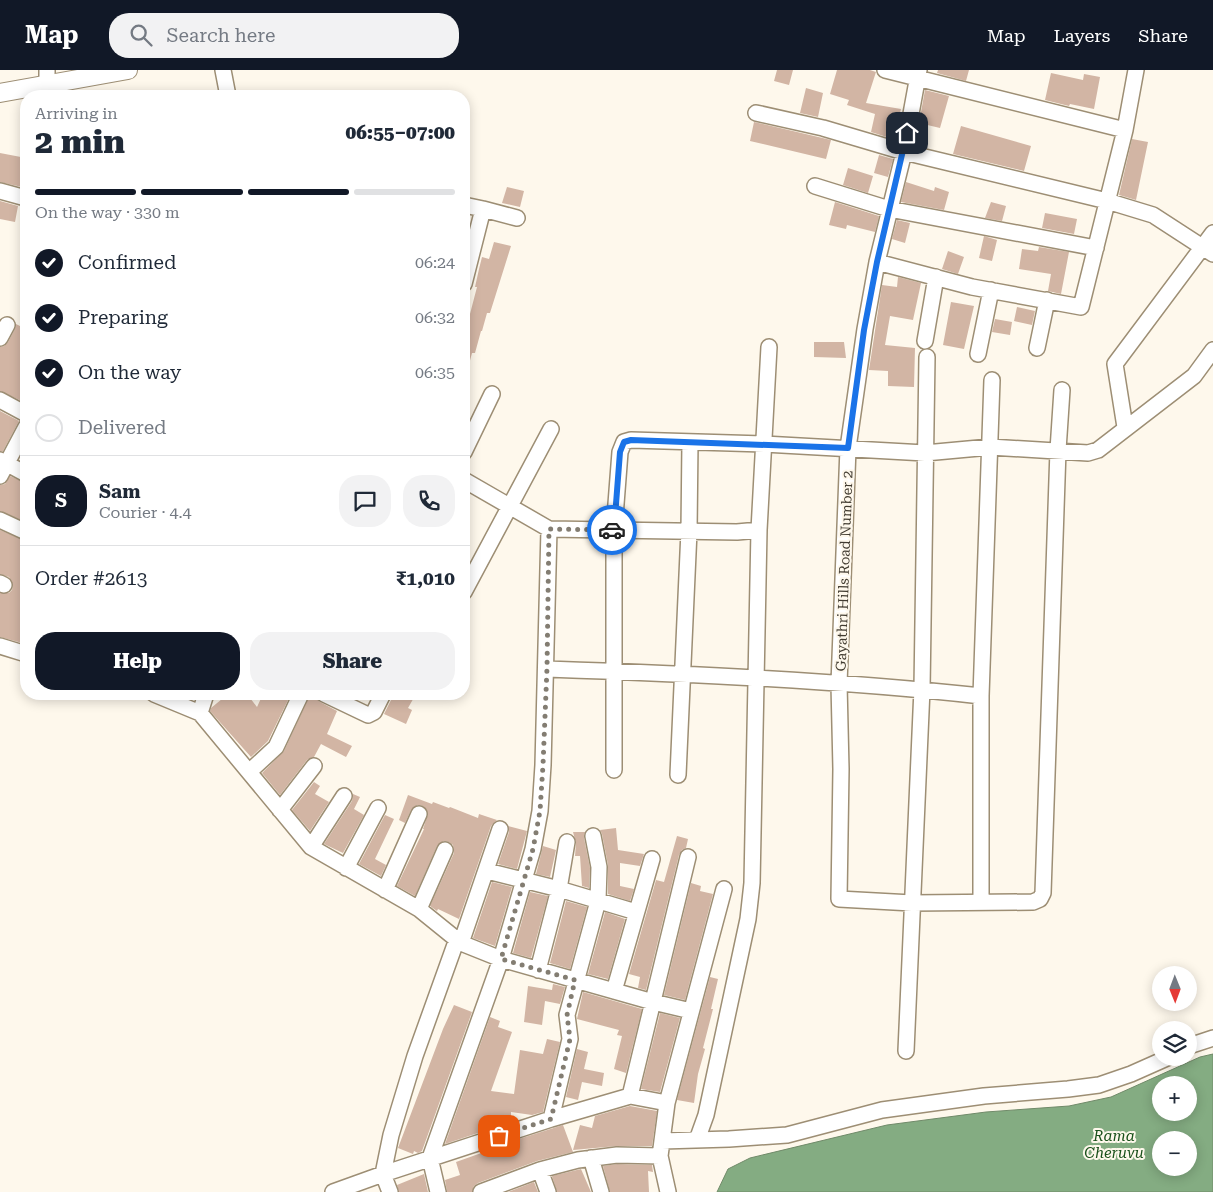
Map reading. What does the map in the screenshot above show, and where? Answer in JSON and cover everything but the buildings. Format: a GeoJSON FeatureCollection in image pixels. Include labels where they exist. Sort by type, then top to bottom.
{"type":"FeatureCollection","features":[{"type":"Feature","properties":{"kind":"street"},"geometry":{"type":"LineString","coordinates":[[0,94],[47,77],[125,70]]}},
{"type":"Feature","properties":{"kind":"street"},"geometry":{"type":"LineString","coordinates":[[223,70],[227,90]]}},
{"type":"Feature","properties":{"kind":"street"},"geometry":{"type":"LineString","coordinates":[[885,70],[918,74],[1125,130]]}},
{"type":"Feature","properties":{"kind":"street"},"geometry":{"type":"LineString","coordinates":[[877,262],[990,290],[1081,307],[1125,130],[1136,70]]}},
{"type":"Feature","properties":{"kind":"street","name":"Gayathri Hills Road Number 2"},"geometry":{"type":"LineString","coordinates":[[912,903],[839,899],[841,770],[839,684],[848,448],[864,330],[877,262],[904,152],[918,74]]}},
{"type":"Feature","properties":{"kind":"street"},"geometry":{"type":"LineString","coordinates":[[756,113],[823,128],[904,152],[1107,201],[1153,215],[1207,251]]}},
{"type":"Feature","properties":{"kind":"street"},"geometry":{"type":"LineString","coordinates":[[815,186],[889,209],[1096,248]]}},
{"type":"Feature","properties":{"kind":"street"},"geometry":{"type":"LineString","coordinates":[[0,191],[20,196]]}},
{"type":"Feature","properties":{"kind":"street"},"geometry":{"type":"LineString","coordinates":[[470,206],[517,218]]}},
{"type":"Feature","properties":{"kind":"street"},"geometry":{"type":"LineString","coordinates":[[470,260],[483,209]]}},
{"type":"Feature","properties":{"kind":"street"},"geometry":{"type":"LineString","coordinates":[[1125,427],[1115,364],[1207,251],[1213,233]]}},
{"type":"Feature","properties":{"kind":"street"},"geometry":{"type":"LineString","coordinates":[[925,341],[936,277]]}},
{"type":"Feature","properties":{"kind":"street"},"geometry":{"type":"LineString","coordinates":[[978,354],[990,290]]}},
{"type":"Feature","properties":{"kind":"street"},"geometry":{"type":"LineString","coordinates":[[1037,348],[1047,300]]}},
{"type":"Feature","properties":{"kind":"street"},"geometry":{"type":"LineString","coordinates":[[697,1140],[706,1115],[748,919],[752,883],[759,530],[769,348]]}},
{"type":"Feature","properties":{"kind":"street"},"geometry":{"type":"LineString","coordinates":[[614,770],[614,530],[620,452],[624,442],[631,440],[764,444],[924,453],[990,447],[1088,453],[1094,452],[1194,376],[1213,350]]}},
{"type":"Feature","properties":{"kind":"street"},"geometry":{"type":"LineString","coordinates":[[906,1051],[922,689],[924,453],[927,357]]}},
{"type":"Feature","properties":{"kind":"street"},"geometry":{"type":"LineString","coordinates":[[981,902],[981,696],[992,380]]}},
{"type":"Feature","properties":{"kind":"street"},"geometry":{"type":"LineString","coordinates":[[912,903],[1033,902],[1040,899],[1042,893],[1058,450],[1062,390]]}},
{"type":"Feature","properties":{"kind":"street"},"geometry":{"type":"LineString","coordinates":[[470,440],[492,394]]}},
{"type":"Feature","properties":{"kind":"street"},"geometry":{"type":"LineString","coordinates":[[0,400],[20,411]]}},
{"type":"Feature","properties":{"kind":"street"},"geometry":{"type":"LineString","coordinates":[[470,581],[551,429]]}},
{"type":"Feature","properties":{"kind":"street"},"geometry":{"type":"LineString","coordinates":[[20,437],[2,466],[20,472]]}},
{"type":"Feature","properties":{"kind":"street"},"geometry":{"type":"LineString","coordinates":[[678,775],[689,531],[690,442]]}},
{"type":"Feature","properties":{"kind":"street"},"geometry":{"type":"LineString","coordinates":[[470,484],[549,529],[759,530]]}},
{"type":"Feature","properties":{"kind":"street"},"geometry":{"type":"LineString","coordinates":[[0,520],[20,529]]}},
{"type":"Feature","properties":{"kind":"street"},"geometry":{"type":"LineString","coordinates":[[438,1192],[430,1158],[501,959],[533,849],[540,811],[547,668],[549,529]]}},
{"type":"Feature","properties":{"kind":"street"},"geometry":{"type":"LineString","coordinates":[[0,646],[20,652]]}},
{"type":"Feature","properties":{"kind":"street"},"geometry":{"type":"LineString","coordinates":[[547,668],[757,677],[922,689],[981,696]]}},
{"type":"Feature","properties":{"kind":"street"},"geometry":{"type":"LineString","coordinates":[[169,700],[200,713],[311,847],[418,909],[459,941],[501,959],[690,1011]]}},
{"type":"Feature","properties":{"kind":"street"},"geometry":{"type":"LineString","coordinates":[[200,713],[204,700]]}},
{"type":"Feature","properties":{"kind":"street"},"geometry":{"type":"LineString","coordinates":[[249,772],[276,747],[298,700]]}},
{"type":"Feature","properties":{"kind":"street"},"geometry":{"type":"LineString","coordinates":[[337,700],[368,715],[374,712],[380,700]]}},
{"type":"Feature","properties":{"kind":"street"},"geometry":{"type":"LineString","coordinates":[[280,810],[314,766]]}},
{"type":"Feature","properties":{"kind":"street"},"geometry":{"type":"LineString","coordinates":[[311,847],[344,796]]}},
{"type":"Feature","properties":{"kind":"street"},"geometry":{"type":"LineString","coordinates":[[346,868],[378,808]]}},
{"type":"Feature","properties":{"kind":"street"},"geometry":{"type":"LineString","coordinates":[[385,890],[419,814]]}},
{"type":"Feature","properties":{"kind":"street"},"geometry":{"type":"LineString","coordinates":[[390,1192],[383,1174],[391,1135],[415,1056],[487,871],[500,829]]}},
{"type":"Feature","properties":{"kind":"street"},"geometry":{"type":"LineString","coordinates":[[551,1119],[570,1039],[567,1015],[598,901],[599,867],[593,836]]}},
{"type":"Feature","properties":{"kind":"street"},"geometry":{"type":"LineString","coordinates":[[538,970],[559,889],[567,842]]}},
{"type":"Feature","properties":{"kind":"street"},"geometry":{"type":"LineString","coordinates":[[418,909],[445,850]]}},
{"type":"Feature","properties":{"kind":"street"},"geometry":{"type":"LineString","coordinates":[[630,1096],[688,856]]}},
{"type":"Feature","properties":{"kind":"street"},"geometry":{"type":"LineString","coordinates":[[614,991],[652,859]]}},
{"type":"Feature","properties":{"kind":"street"},"geometry":{"type":"LineString","coordinates":[[487,871],[559,889],[636,912]]}},
{"type":"Feature","properties":{"kind":"street"},"geometry":{"type":"LineString","coordinates":[[668,1192],[660,1156],[667,1104],[690,1011],[724,889]]}},
{"type":"Feature","properties":{"kind":"street"},"geometry":{"type":"LineString","coordinates":[[1197,1043],[1213,1038]]}},
{"type":"Feature","properties":{"kind":"street"},"geometry":{"type":"LineString","coordinates":[[662,1141],[787,1135],[882,1110],[984,1096],[1099,1085],[1152,1064]]}},
{"type":"Feature","properties":{"kind":"street"},"geometry":{"type":"LineString","coordinates":[[333,1192],[430,1158],[630,1096],[667,1104]]}},
{"type":"Feature","properties":{"kind":"street"},"geometry":{"type":"LineString","coordinates":[[490,1191],[540,1170],[578,1160],[617,1155],[660,1156]]}},
{"type":"Feature","properties":{"kind":"street"},"geometry":{"type":"LineString","coordinates":[[592,1158],[601,1192]]}},
{"type":"Feature","properties":{"kind":"street"},"geometry":{"type":"LineString","coordinates":[[540,1170],[548,1192]]}},
{"type":"Feature","properties":{"kind":"water","name":"Rama Cheruvu"},"geometry":{"type":"Polygon","coordinates":[[[1213,1054],[1213,1192],[717,1192],[728,1169],[750,1158],[887,1125],[986,1112],[1069,1106],[1111,1097],[1152,1079],[1152,1121],[1197,1121],[1197,1076],[1158,1076],[1180,1066],[1197,1066],[1197,1058],[1213,1054]]]}},
{"type":"Feature","properties":{"kind":"way so far"},"geometry":{"type":"LineString","coordinates":[[499,1136],[551,1119],[570,1039],[567,1015],[575,980],[501,959],[533,849],[540,811],[547,668],[549,529],[612,530]]}},
{"type":"Feature","properties":{"kind":"route"},"geometry":{"type":"LineString","coordinates":[[612,530],[614,530],[620,452],[624,442],[631,440],[848,448],[864,330],[877,262],[907,133]]}}]}
